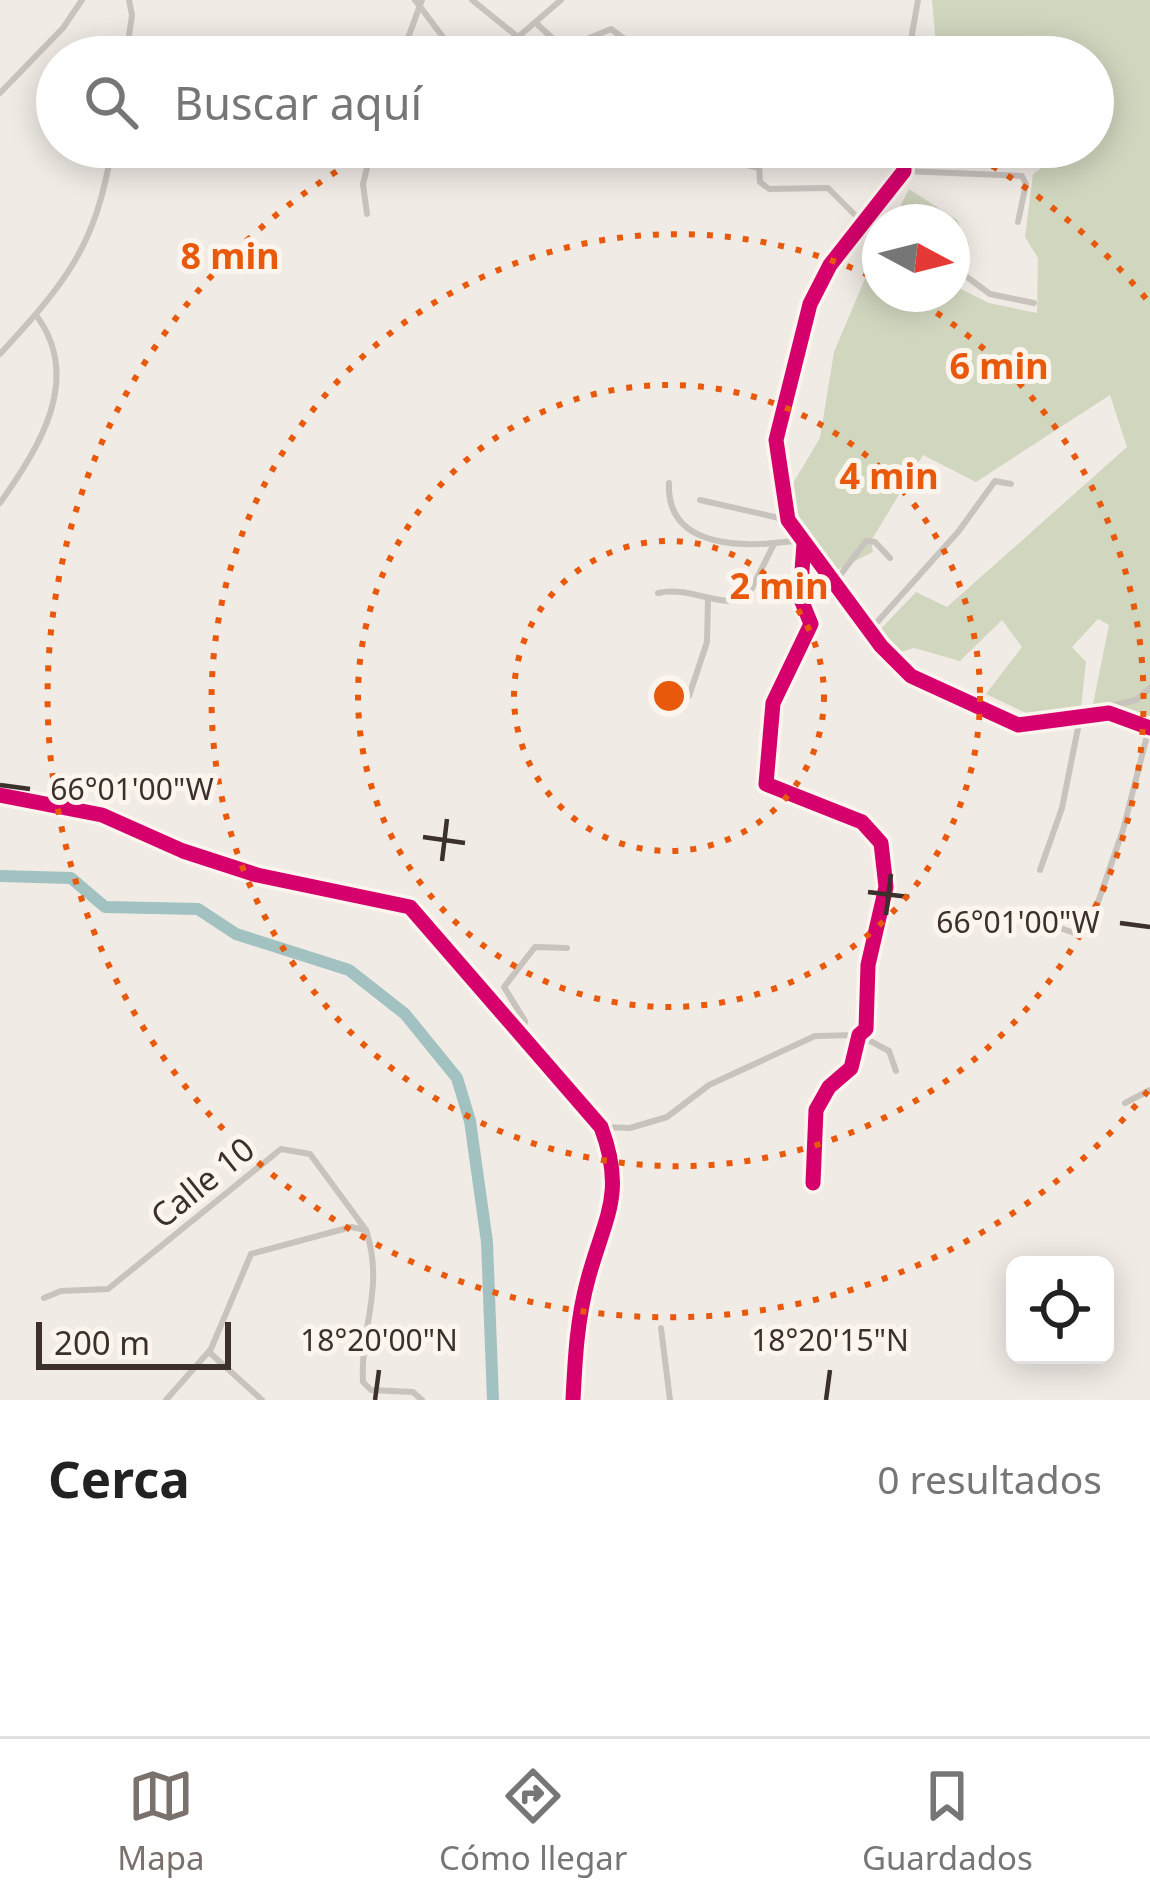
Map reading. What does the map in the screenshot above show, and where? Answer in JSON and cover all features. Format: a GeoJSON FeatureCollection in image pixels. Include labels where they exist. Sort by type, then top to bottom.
{"type":"FeatureCollection","features":[{"type":"Feature","properties":{"kind":"street"},"geometry":{"type":"LineString","coordinates":[[55,36],[82,0]]}},
{"type":"Feature","properties":{"kind":"street"},"geometry":{"type":"LineString","coordinates":[[129,0],[129,36]]}},
{"type":"Feature","properties":{"kind":"street"},"geometry":{"type":"LineString","coordinates":[[472,0],[517,36]]}},
{"type":"Feature","properties":{"kind":"street"},"geometry":{"type":"LineString","coordinates":[[520,36],[538,25],[561,0]]}},
{"type":"Feature","properties":{"kind":"street"},"geometry":{"type":"LineString","coordinates":[[912,36],[918,0]]}},
{"type":"Feature","properties":{"kind":"street"},"geometry":{"type":"LineString","coordinates":[[407,36],[418,1]]}},
{"type":"Feature","properties":{"kind":"street"},"geometry":{"type":"LineString","coordinates":[[418,1],[443,36]]}},
{"type":"Feature","properties":{"kind":"street"},"geometry":{"type":"LineString","coordinates":[[538,25],[552,36]]}},
{"type":"Feature","properties":{"kind":"street"},"geometry":{"type":"LineString","coordinates":[[592,36],[611,28],[621,36]]}},
{"type":"Feature","properties":{"kind":"street"},"geometry":{"type":"LineString","coordinates":[[0,93],[36,56]]}},
{"type":"Feature","properties":{"kind":"street"},"geometry":{"type":"LineString","coordinates":[[0,354],[76,265],[93,230],[107,168]]}},
{"type":"Feature","properties":{"kind":"street"},"geometry":{"type":"LineString","coordinates":[[367,168],[363,184],[367,214]]}},
{"type":"Feature","properties":{"kind":"street"},"geometry":{"type":"LineString","coordinates":[[759,168],[760,182],[769,189],[828,188],[862,222]]}},
{"type":"Feature","properties":{"kind":"street"},"geometry":{"type":"LineString","coordinates":[[879,204],[906,168]]}},
{"type":"Feature","properties":{"kind":"street"},"geometry":{"type":"LineString","coordinates":[[904,171],[1022,176],[1026,184],[1018,222]]}},
{"type":"Feature","properties":{"kind":"street"},"geometry":{"type":"LineString","coordinates":[[862,226],[830,265],[810,304],[776,440],[788,520],[870,630],[911,676],[1018,724],[1109,713],[1149,728],[1123,830],[1088,931],[1077,934],[1038,920]]}},
{"type":"Feature","properties":{"kind":"street"},"geometry":{"type":"LineString","coordinates":[[970,279],[990,294],[1034,303]]}},
{"type":"Feature","properties":{"kind":"street"},"geometry":{"type":"LineString","coordinates":[[0,503],[32,457],[55,406],[56,361],[36,315]]}},
{"type":"Feature","properties":{"kind":"street"},"geometry":{"type":"LineString","coordinates":[[870,630],[958,532],[995,481],[1011,484]]}},
{"type":"Feature","properties":{"kind":"street"},"geometry":{"type":"LineString","coordinates":[[668,486],[669,508],[686,530],[730,545],[802,542]]}},
{"type":"Feature","properties":{"kind":"street"},"geometry":{"type":"LineString","coordinates":[[700,500],[788,520]]}},
{"type":"Feature","properties":{"kind":"street"},"geometry":{"type":"LineString","coordinates":[[802,542],[800,597],[811,624],[773,703],[764,773],[773,790],[862,822],[881,843],[886,887],[868,965],[866,1029],[859,1034],[850,1068],[829,1087],[816,1110],[813,1183]]}},
{"type":"Feature","properties":{"kind":"street"},"geometry":{"type":"LineString","coordinates":[[835,582],[866,542],[875,542],[890,557]]}},
{"type":"Feature","properties":{"kind":"street"},"geometry":{"type":"LineString","coordinates":[[658,593],[679,589],[708,599],[746,600],[774,544]]}},
{"type":"Feature","properties":{"kind":"street"},"geometry":{"type":"LineString","coordinates":[[689,696],[707,641],[708,599]]}},
{"type":"Feature","properties":{"kind":"street"},"geometry":{"type":"LineString","coordinates":[[1036,724],[1136,700],[1150,688]]}},
{"type":"Feature","properties":{"kind":"street"},"geometry":{"type":"LineString","coordinates":[[1040,870],[1062,808],[1080,718]]}},
{"type":"Feature","properties":{"kind":"street"},"geometry":{"type":"LineString","coordinates":[[0,794],[102,815],[183,851],[257,875],[410,907],[601,1127],[615,1164],[616,1189],[577,1328],[573,1400]]}},
{"type":"Feature","properties":{"kind":"street"},"geometry":{"type":"LineString","coordinates":[[523,1035],[526,1021],[504,987],[506,979],[535,947],[567,947]]}},
{"type":"Feature","properties":{"kind":"street"},"geometry":{"type":"LineString","coordinates":[[601,1127],[656,1122],[709,1085],[815,1036],[859,1034],[889,1051],[896,1071]]}},
{"type":"Feature","properties":{"kind":"street"},"geometry":{"type":"LineString","coordinates":[[1124,1103],[1150,1090]]}},
{"type":"Feature","properties":{"kind":"street","name":"Calle 10"},"geometry":{"type":"LineString","coordinates":[[44,1298],[61,1291],[108,1289],[281,1149],[310,1154],[366,1230]]}},
{"type":"Feature","properties":{"kind":"street"},"geometry":{"type":"LineString","coordinates":[[166,1400],[209,1352],[251,1254],[338,1229],[366,1230],[374,1253],[376,1298],[363,1382],[370,1390],[413,1392],[422,1400]]}},
{"type":"Feature","properties":{"kind":"street"},"geometry":{"type":"LineString","coordinates":[[661,1328],[670,1400]]}},
{"type":"Feature","properties":{"kind":"street"},"geometry":{"type":"LineString","coordinates":[[209,1352],[262,1400]]}},
{"type":"Feature","properties":{"kind":"green space"},"geometry":{"type":"Polygon","coordinates":[[[932,0],[1150,0],[1150,721],[1115,707],[1092,709],[1109,625],[1098,619],[1072,647],[1086,662],[1081,707],[1032,716],[986,694],[1022,647],[1002,620],[960,661],[914,648],[894,654],[876,634],[916,592],[947,607],[1127,447],[1110,395],[976,482],[923,455],[871,541],[873,552],[835,571],[807,540],[789,490],[820,438],[834,352],[862,286],[862,312],[970,312],[970,294],[989,303],[1037,313],[1038,258],[1025,237],[1033,174],[1041,168],[1114,168],[1114,36],[935,36],[932,0]]]}},
{"type":"Feature","properties":{"kind":"green space"},"geometry":{"type":"Polygon","coordinates":[[[909,189],[932,204],[901,204],[909,189]]]}},
{"type":"Feature","properties":{"kind":"waterway"},"geometry":{"type":"LineString","coordinates":[[0,876],[71,878],[105,907],[198,909],[236,934],[349,970],[405,1014],[457,1078],[470,1121],[487,1242],[493,1400]]}},
{"type":"Feature","properties":{"kind":"cycle path"},"geometry":{"type":"LineString","coordinates":[[904,168],[830,265],[810,304],[776,440],[788,520],[881,646],[911,676],[1018,725],[1109,713],[1150,728]]}},
{"type":"Feature","properties":{"kind":"cycle path"},"geometry":{"type":"LineString","coordinates":[[804,544],[800,597],[811,624],[773,703],[766,784],[862,822],[881,843],[886,887],[868,965],[866,1029],[859,1035],[851,1068],[829,1087],[816,1110],[813,1183]]}},
{"type":"Feature","properties":{"kind":"cycle path"},"geometry":{"type":"LineString","coordinates":[[0,795],[102,815],[183,851],[257,875],[410,907],[601,1127],[612,1188],[581,1309],[573,1400]]}}]}
